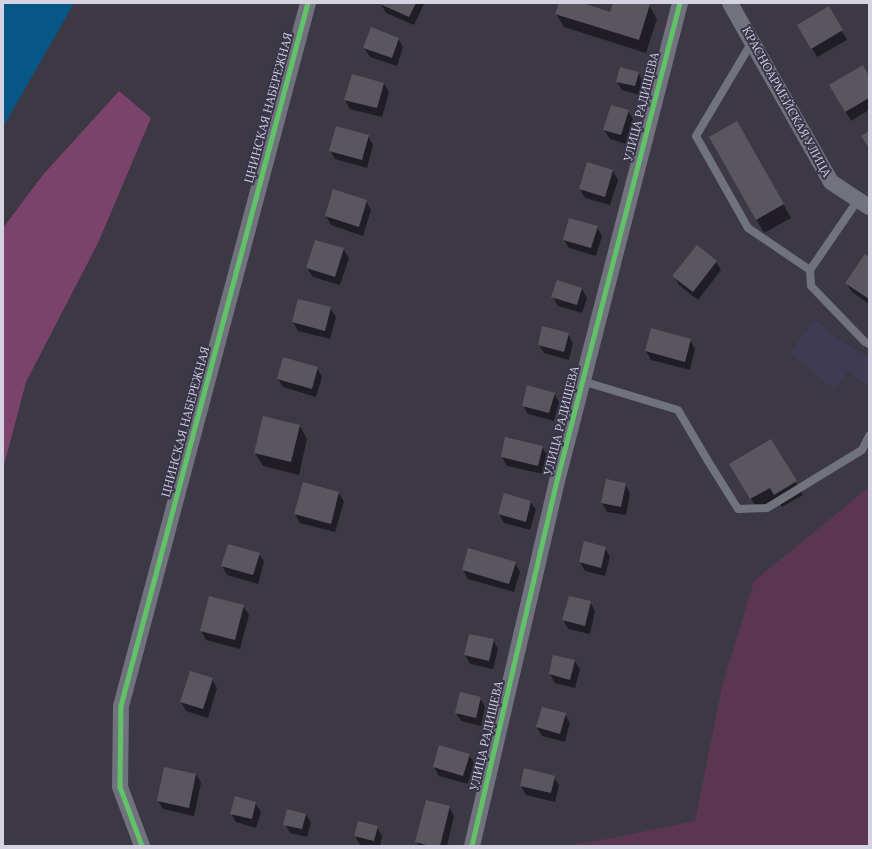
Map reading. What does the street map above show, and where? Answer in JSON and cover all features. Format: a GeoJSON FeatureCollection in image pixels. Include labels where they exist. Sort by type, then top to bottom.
{"type":"FeatureCollection","features":[{"type":"Feature","properties":{"kind":"street","name":"ЦНИНСКАЯ НАБЕРЕЖНАЯ"},"geometry":{"type":"LineString","coordinates":[[142,846],[120,787],[121,706],[308,3]]}},
{"type":"Feature","properties":{"kind":"street","name":"УЛИЦА РАДИЩЕВА"},"geometry":{"type":"LineString","coordinates":[[472,846],[557,481],[680,3]]}},
{"type":"Feature","properties":{"kind":"street","name":"КРАСНОАРМЕЙСКАЯ УЛИЦА"},"geometry":{"type":"LineString","coordinates":[[730,3],[831,182],[863,203]]}},
{"type":"Feature","properties":{"kind":"lane"},"geometry":{"type":"LineString","coordinates":[[752,42],[696,136],[748,228],[810,270]]}},
{"type":"Feature","properties":{"kind":"lane"},"geometry":{"type":"LineString","coordinates":[[863,203],[810,270],[811,286],[865,342],[869,344]]}},
{"type":"Feature","properties":{"kind":"lane"},"geometry":{"type":"LineString","coordinates":[[582,381],[678,410],[738,509],[767,508],[862,450],[869,436]]}},
{"type":"Feature","properties":{"kind":"shaded area"},"geometry":{"type":"Polygon","coordinates":[[[119,91],[151,118],[98,243],[26,382],[3,469],[3,228],[42,176],[119,91]]]}},
{"type":"Feature","properties":{"kind":"shaded area"},"geometry":{"type":"Polygon","coordinates":[[[815,320],[842,342],[869,358],[869,387],[848,371],[835,390],[789,353],[815,320]]]}},
{"type":"Feature","properties":{"kind":"shaded area"},"geometry":{"type":"Polygon","coordinates":[[[869,487],[869,846],[577,846],[575,844],[695,821],[722,686],[754,581],[869,487]]]}},
{"type":"Feature","properties":{"kind":"water"},"geometry":{"type":"Polygon","coordinates":[[[3,3],[74,3],[3,127],[3,3]]]}},
{"type":"Feature","properties":{"kind":"building"},"geometry":{"type":"Polygon","coordinates":[[[380,3],[416,3],[409,17],[380,3]]]}},
{"type":"Feature","properties":{"kind":"building"},"geometry":{"type":"Polygon","coordinates":[[[559,3],[583,3],[610,12],[613,3],[650,4],[639,40],[555,14],[559,3]]]}},
{"type":"Feature","properties":{"kind":"building"},"geometry":{"type":"Polygon","coordinates":[[[829,6],[843,30],[811,49],[797,25],[829,6]]]}},
{"type":"Feature","properties":{"kind":"building"},"geometry":{"type":"Polygon","coordinates":[[[371,27],[399,38],[392,58],[363,48],[371,27]]]}},
{"type":"Feature","properties":{"kind":"building"},"geometry":{"type":"Polygon","coordinates":[[[863,65],[869,76],[869,98],[845,112],[829,85],[863,65]]]}},
{"type":"Feature","properties":{"kind":"building"},"geometry":{"type":"Polygon","coordinates":[[[620,67],[639,72],[635,86],[616,82],[620,67]]]}},
{"type":"Feature","properties":{"kind":"building"},"geometry":{"type":"Polygon","coordinates":[[[352,74],[384,83],[377,108],[344,100],[352,74]]]}},
{"type":"Feature","properties":{"kind":"building"},"geometry":{"type":"Polygon","coordinates":[[[611,105],[629,110],[621,135],[603,130],[611,105]]]}},
{"type":"Feature","properties":{"kind":"building"},"geometry":{"type":"Polygon","coordinates":[[[737,121],[784,204],[756,220],[709,137],[737,121]]]}},
{"type":"Feature","properties":{"kind":"building"},"geometry":{"type":"Polygon","coordinates":[[[336,126],[369,135],[362,160],[329,151],[336,126]]]}},
{"type":"Feature","properties":{"kind":"building"},"geometry":{"type":"Polygon","coordinates":[[[869,131],[869,148],[861,136],[869,131]]]}},
{"type":"Feature","properties":{"kind":"building"},"geometry":{"type":"Polygon","coordinates":[[[587,162],[613,170],[605,197],[579,189],[587,162]]]}},
{"type":"Feature","properties":{"kind":"building"},"geometry":{"type":"Polygon","coordinates":[[[333,189],[367,200],[359,227],[325,216],[333,189]]]}},
{"type":"Feature","properties":{"kind":"building"},"geometry":{"type":"Polygon","coordinates":[[[569,218],[598,226],[591,248],[563,240],[569,218]]]}},
{"type":"Feature","properties":{"kind":"building"},"geometry":{"type":"Polygon","coordinates":[[[315,240],[344,248],[335,277],[306,268],[315,240]]]}},
{"type":"Feature","properties":{"kind":"building"},"geometry":{"type":"Polygon","coordinates":[[[697,245],[717,261],[693,292],[672,276],[697,245]]]}},
{"type":"Feature","properties":{"kind":"building"},"geometry":{"type":"Polygon","coordinates":[[[865,254],[869,257],[869,299],[845,283],[865,254]]]}},
{"type":"Feature","properties":{"kind":"building"},"geometry":{"type":"Polygon","coordinates":[[[557,280],[582,288],[577,305],[551,297],[557,280]]]}},
{"type":"Feature","properties":{"kind":"building"},"geometry":{"type":"Polygon","coordinates":[[[298,299],[331,307],[325,331],[292,322],[298,299]]]}},
{"type":"Feature","properties":{"kind":"building"},"geometry":{"type":"Polygon","coordinates":[[[542,326],[569,333],[564,352],[538,345],[542,326]]]}},
{"type":"Feature","properties":{"kind":"building"},"geometry":{"type":"Polygon","coordinates":[[[651,328],[691,339],[685,362],[645,351],[651,328]]]}},
{"type":"Feature","properties":{"kind":"building"},"geometry":{"type":"Polygon","coordinates":[[[283,357],[318,367],[312,389],[277,379],[283,357]]]}},
{"type":"Feature","properties":{"kind":"building"},"geometry":{"type":"Polygon","coordinates":[[[527,385],[555,393],[549,413],[522,406],[527,385]]]}},
{"type":"Feature","properties":{"kind":"building"},"geometry":{"type":"Polygon","coordinates":[[[263,416],[300,425],[291,462],[254,453],[263,416]]]}},
{"type":"Feature","properties":{"kind":"building"},"geometry":{"type":"Polygon","coordinates":[[[505,437],[543,446],[538,466],[501,457],[505,437]]]}},
{"type":"Feature","properties":{"kind":"building"},"geometry":{"type":"Polygon","coordinates":[[[771,439],[797,481],[774,495],[770,488],[750,499],[729,464],[771,439]]]}},
{"type":"Feature","properties":{"kind":"building"},"geometry":{"type":"Polygon","coordinates":[[[606,479],[626,483],[621,507],[601,503],[606,479]]]}},
{"type":"Feature","properties":{"kind":"building"},"geometry":{"type":"Polygon","coordinates":[[[303,482],[339,492],[331,524],[294,514],[303,482]]]}},
{"type":"Feature","properties":{"kind":"building"},"geometry":{"type":"Polygon","coordinates":[[[504,493],[531,501],[526,522],[498,514],[504,493]]]}},
{"type":"Feature","properties":{"kind":"building"},"geometry":{"type":"Polygon","coordinates":[[[584,541],[606,547],[601,568],[579,562],[584,541]]]}},
{"type":"Feature","properties":{"kind":"building"},"geometry":{"type":"Polygon","coordinates":[[[228,544],[260,553],[253,575],[221,566],[228,544]]]}},
{"type":"Feature","properties":{"kind":"building"},"geometry":{"type":"Polygon","coordinates":[[[468,548],[516,562],[509,584],[462,570],[468,548]]]}},
{"type":"Feature","properties":{"kind":"building"},"geometry":{"type":"Polygon","coordinates":[[[209,596],[244,605],[235,640],[200,631],[209,596]]]}},
{"type":"Feature","properties":{"kind":"building"},"geometry":{"type":"Polygon","coordinates":[[[569,596],[591,601],[585,626],[562,620],[569,596]]]}},
{"type":"Feature","properties":{"kind":"building"},"geometry":{"type":"Polygon","coordinates":[[[469,634],[494,639],[489,661],[464,655],[469,634]]]}},
{"type":"Feature","properties":{"kind":"building"},"geometry":{"type":"Polygon","coordinates":[[[553,655],[575,660],[570,680],[549,674],[553,655]]]}},
{"type":"Feature","properties":{"kind":"building"},"geometry":{"type":"Polygon","coordinates":[[[190,671],[213,678],[203,709],[180,702],[190,671]]]}},
{"type":"Feature","properties":{"kind":"building"},"geometry":{"type":"Polygon","coordinates":[[[460,692],[481,697],[476,718],[455,713],[460,692]]]}},
{"type":"Feature","properties":{"kind":"building"},"geometry":{"type":"Polygon","coordinates":[[[542,707],[566,713],[560,734],[536,727],[542,707]]]}},
{"type":"Feature","properties":{"kind":"building"},"geometry":{"type":"Polygon","coordinates":[[[439,745],[470,754],[463,776],[433,767],[439,745]]]}},
{"type":"Feature","properties":{"kind":"building"},"geometry":{"type":"Polygon","coordinates":[[[164,767],[196,774],[189,808],[157,801],[164,767]]]}},
{"type":"Feature","properties":{"kind":"building"},"geometry":{"type":"Polygon","coordinates":[[[524,768],[555,776],[551,793],[520,786],[524,768]]]}},
{"type":"Feature","properties":{"kind":"building"},"geometry":{"type":"Polygon","coordinates":[[[235,796],[256,802],[252,819],[230,814],[235,796]]]}},
{"type":"Feature","properties":{"kind":"building"},"geometry":{"type":"Polygon","coordinates":[[[426,800],[450,806],[440,846],[430,846],[415,842],[426,800]]]}},
{"type":"Feature","properties":{"kind":"building"},"geometry":{"type":"Polygon","coordinates":[[[287,809],[306,814],[302,829],[283,825],[287,809]]]}},
{"type":"Feature","properties":{"kind":"building"},"geometry":{"type":"Polygon","coordinates":[[[358,821],[378,826],[374,841],[354,836],[358,821]]]}},
{"type":"Feature","properties":{"kind":"cycle path"},"geometry":{"type":"LineString","coordinates":[[142,846],[120,787],[121,706],[308,3]]}},
{"type":"Feature","properties":{"kind":"cycle path"},"geometry":{"type":"LineString","coordinates":[[472,846],[557,481],[680,3]]}}]}
